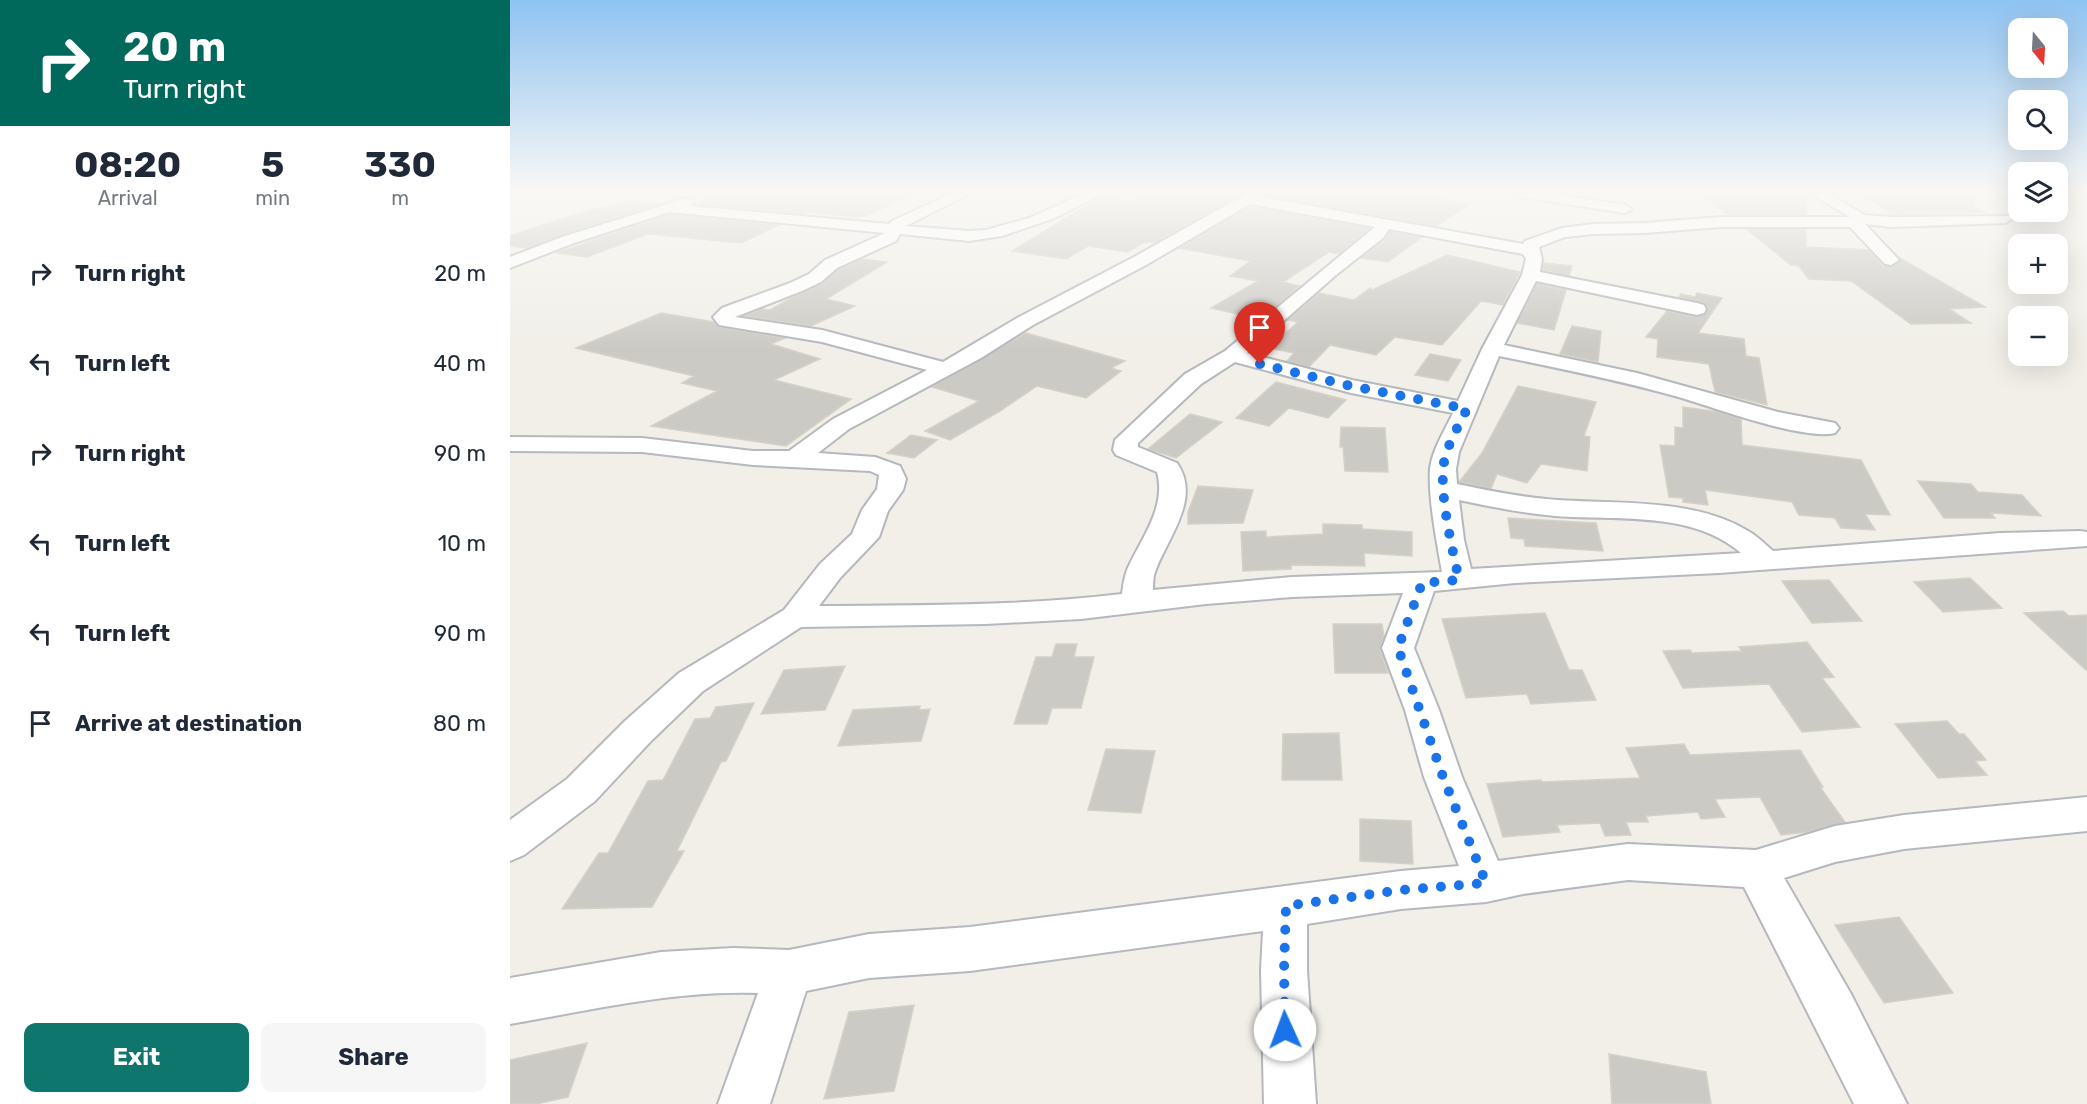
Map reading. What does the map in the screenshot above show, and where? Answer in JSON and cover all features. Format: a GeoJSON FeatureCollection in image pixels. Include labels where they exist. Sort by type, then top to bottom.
{"type":"FeatureCollection","features":[{"type":"Feature","properties":{"kind":"street"},"geometry":{"type":"LineString","coordinates":[[510,263],[557,245]]}},
{"type":"Feature","properties":{"kind":"street"},"geometry":{"type":"LineString","coordinates":[[875,245],[831,264],[815,278],[796,288],[729,312],[722,317],[726,321],[822,336],[906,357],[943,369]]}},
{"type":"Feature","properties":{"kind":"street"},"geometry":{"type":"LineString","coordinates":[[795,459],[841,424],[1166,245]]}},
{"type":"Feature","properties":{"kind":"street"},"geometry":{"type":"LineString","coordinates":[[1136,603],[1140,573],[1167,519],[1173,483],[1168,468],[1125,450],[1127,440],[1141,430],[1193,379],[1232,355],[1266,324],[1365,245]]}},
{"type":"Feature","properties":{"kind":"street"},"geometry":{"type":"LineString","coordinates":[[1501,245],[1530,250]]}},
{"type":"Feature","properties":{"kind":"street"},"geometry":{"type":"LineString","coordinates":[[1459,580],[1450,540],[1443,469],[1447,452],[1492,349],[1531,275],[1534,259],[1530,250],[1531,245]]}},
{"type":"Feature","properties":{"kind":"street"},"geometry":{"type":"LineString","coordinates":[[1877,245],[1891,260]]}},
{"type":"Feature","properties":{"kind":"street"},"geometry":{"type":"LineString","coordinates":[[1531,275],[1697,309]]}},
{"type":"Feature","properties":{"kind":"street"},"geometry":{"type":"LineString","coordinates":[[1492,349],[1542,358],[1670,388],[1797,425],[1827,428]]}},
{"type":"Feature","properties":{"kind":"street"},"geometry":{"type":"LineString","coordinates":[[1232,355],[1351,386],[1467,409]]}},
{"type":"Feature","properties":{"kind":"street"},"geometry":{"type":"LineString","coordinates":[[510,444],[642,445],[753,458],[875,464],[891,471],[893,479],[890,490],[875,510],[865,537],[830,571],[795,617],[691,682],[638,731],[581,789],[510,843]]}},
{"type":"Feature","properties":{"kind":"street"},"geometry":{"type":"LineString","coordinates":[[1445,489],[1499,502],[1559,508],[1610,508],[1651,513],[1705,524],[1736,536],[1766,559]]}},
{"type":"Feature","properties":{"kind":"street"},"geometry":{"type":"LineString","coordinates":[[795,617],[986,614],[1081,609],[1292,587],[1422,583],[1515,574],[1866,554],[2000,542],[2080,539]]}},
{"type":"Feature","properties":{"kind":"street"},"geometry":{"type":"LineString","coordinates":[[1422,583],[1398,648],[1443,777],[1486,883]]}},
{"type":"Feature","properties":{"kind":"street"},"geometry":{"type":"LineString","coordinates":[[510,1001],[661,975],[733,970],[789,972],[869,956],[970,949],[1401,890],[1486,883],[1523,875],[1628,862],[1756,869],[1835,844],[1904,832],[2087,814]]}},
{"type":"Feature","properties":{"kind":"street"},"geometry":{"type":"LineString","coordinates":[[1756,869],[1834,1011],[1881,1104]]}},
{"type":"Feature","properties":{"kind":"street"},"geometry":{"type":"LineString","coordinates":[[1286,906],[1284,970],[1290,1104]]}},
{"type":"Feature","properties":{"kind":"street"},"geometry":{"type":"LineString","coordinates":[[744,1104],[789,972]]}},
{"type":"Feature","properties":{"kind":"building"},"geometry":{"type":"Polygon","coordinates":[[[510,245],[537,245],[526,248],[510,245]]]}},
{"type":"Feature","properties":{"kind":"building"},"geometry":{"type":"Polygon","coordinates":[[[581,245],[620,245],[587,257],[556,253],[581,245]]]}},
{"type":"Feature","properties":{"kind":"building"},"geometry":{"type":"Polygon","coordinates":[[[1023,245],[1141,245],[1128,252],[1088,246],[1066,259],[1012,251],[1023,245]]]}},
{"type":"Feature","properties":{"kind":"building"},"geometry":{"type":"Polygon","coordinates":[[[1185,245],[1350,245],[1339,254],[1329,252],[1283,282],[1299,286],[1266,315],[1253,312],[1245,316],[1211,308],[1258,281],[1230,276],[1250,261],[1179,248],[1185,245]]]}},
{"type":"Feature","properties":{"kind":"building"},"geometry":{"type":"Polygon","coordinates":[[[1378,245],[1412,245],[1388,262],[1361,258],[1378,245]]]}},
{"type":"Feature","properties":{"kind":"building"},"geometry":{"type":"Polygon","coordinates":[[[1765,245],[1806,245],[1806,247],[1869,250],[1883,266],[1891,267],[1900,262],[1900,258],[1985,307],[1949,309],[1971,323],[1911,324],[1851,281],[1809,279],[1799,266],[1791,265],[1765,245]]]}},
{"type":"Feature","properties":{"kind":"building"},"geometry":{"type":"Polygon","coordinates":[[[1447,255],[1520,272],[1503,305],[1481,301],[1442,345],[1395,337],[1376,355],[1330,345],[1309,367],[1287,361],[1294,353],[1269,348],[1298,322],[1288,320],[1319,293],[1354,300],[1370,288],[1372,290],[1447,255]]]}},
{"type":"Feature","properties":{"kind":"building"},"geometry":{"type":"Polygon","coordinates":[[[862,259],[887,262],[826,299],[855,306],[811,326],[744,316],[761,309],[770,310],[822,284],[838,270],[862,259]]]}},
{"type":"Feature","properties":{"kind":"building"},"geometry":{"type":"Polygon","coordinates":[[[1544,263],[1572,266],[1569,276],[1543,270],[1544,263]]]}},
{"type":"Feature","properties":{"kind":"building"},"geometry":{"type":"Polygon","coordinates":[[[1537,284],[1566,290],[1554,330],[1517,323],[1537,284]]]}},
{"type":"Feature","properties":{"kind":"building"},"geometry":{"type":"Polygon","coordinates":[[[1697,293],[1722,298],[1698,333],[1744,339],[1746,356],[1759,358],[1767,405],[1715,392],[1709,364],[1657,357],[1658,339],[1646,337],[1667,311],[1697,317],[1706,314],[1708,308],[1705,303],[1679,297],[1681,294],[1695,297],[1697,293]]]}},
{"type":"Feature","properties":{"kind":"building"},"geometry":{"type":"Polygon","coordinates":[[[661,313],[714,322],[719,327],[785,338],[771,344],[820,359],[774,380],[851,399],[786,446],[651,426],[717,391],[682,383],[694,376],[576,348],[661,313]]]}},
{"type":"Feature","properties":{"kind":"building"},"geometry":{"type":"Polygon","coordinates":[[[1572,326],[1601,331],[1598,362],[1560,354],[1572,326]]]}},
{"type":"Feature","properties":{"kind":"building"},"geometry":{"type":"Polygon","coordinates":[[[1026,333],[1125,361],[1111,368],[1121,371],[1086,398],[1037,386],[950,440],[925,431],[979,401],[932,387],[1026,333]]]}},
{"type":"Feature","properties":{"kind":"building"},"geometry":{"type":"Polygon","coordinates":[[[1430,354],[1461,360],[1448,381],[1415,375],[1430,354]]]}},
{"type":"Feature","properties":{"kind":"building"},"geometry":{"type":"Polygon","coordinates":[[[1276,382],[1346,400],[1328,418],[1289,408],[1269,426],[1236,418],[1276,382]]]}},
{"type":"Feature","properties":{"kind":"building"},"geometry":{"type":"Polygon","coordinates":[[[1518,386],[1596,402],[1584,436],[1590,437],[1587,471],[1541,464],[1527,483],[1497,474],[1491,489],[1459,482],[1482,453],[1518,386]]]}},
{"type":"Feature","properties":{"kind":"building"},"geometry":{"type":"Polygon","coordinates":[[[1683,407],[1719,412],[1741,419],[1742,445],[1861,460],[1890,515],[1865,514],[1875,530],[1841,528],[1835,518],[1799,515],[1792,502],[1705,490],[1708,505],[1683,502],[1683,498],[1669,497],[1660,445],[1675,446],[1675,427],[1683,428],[1683,407]]]}},
{"type":"Feature","properties":{"kind":"building"},"geometry":{"type":"Polygon","coordinates":[[[1190,414],[1222,422],[1176,458],[1148,449],[1190,414]]]}},
{"type":"Feature","properties":{"kind":"building"},"geometry":{"type":"Polygon","coordinates":[[[1341,427],[1385,428],[1388,472],[1345,471],[1343,447],[1340,447],[1341,427]]]}},
{"type":"Feature","properties":{"kind":"building"},"geometry":{"type":"Polygon","coordinates":[[[911,435],[937,440],[914,458],[887,453],[911,435]]]}},
{"type":"Feature","properties":{"kind":"building"},"geometry":{"type":"Polygon","coordinates":[[[1918,481],[1971,484],[1978,492],[2022,495],[2041,516],[1991,513],[1995,518],[1944,518],[1918,481]]]}},
{"type":"Feature","properties":{"kind":"building"},"geometry":{"type":"Polygon","coordinates":[[[1198,486],[1253,490],[1243,523],[1188,524],[1188,512],[1198,486]]]}},
{"type":"Feature","properties":{"kind":"building"},"geometry":{"type":"Polygon","coordinates":[[[1508,518],[1596,523],[1603,551],[1525,546],[1524,539],[1511,538],[1508,518]]]}},
{"type":"Feature","properties":{"kind":"building"},"geometry":{"type":"Polygon","coordinates":[[[1323,524],[1362,525],[1362,529],[1412,532],[1412,556],[1364,553],[1365,566],[1291,565],[1291,569],[1243,571],[1241,532],[1266,531],[1266,537],[1323,534],[1323,524]]]}},
{"type":"Feature","properties":{"kind":"building"},"geometry":{"type":"Polygon","coordinates":[[[1970,578],[2002,608],[1943,612],[1914,582],[1970,578]]]}},
{"type":"Feature","properties":{"kind":"building"},"geometry":{"type":"Polygon","coordinates":[[[1829,580],[1862,621],[1812,623],[1782,581],[1829,580]]]}},
{"type":"Feature","properties":{"kind":"building"},"geometry":{"type":"Polygon","coordinates":[[[2063,611],[2069,616],[2087,615],[2087,671],[2024,613],[2063,611]]]}},
{"type":"Feature","properties":{"kind":"building"},"geometry":{"type":"Polygon","coordinates":[[[1545,613],[1569,670],[1582,670],[1596,700],[1531,704],[1527,694],[1466,698],[1442,619],[1545,613]]]}},
{"type":"Feature","properties":{"kind":"building"},"geometry":{"type":"Polygon","coordinates":[[[1333,624],[1382,624],[1384,637],[1380,649],[1388,673],[1335,673],[1333,624]]]}},
{"type":"Feature","properties":{"kind":"building"},"geometry":{"type":"Polygon","coordinates":[[[1807,642],[1834,677],[1822,678],[1860,727],[1802,732],[1769,684],[1683,688],[1663,651],[1690,650],[1692,653],[1742,651],[1739,647],[1807,642]]]}},
{"type":"Feature","properties":{"kind":"building"},"geometry":{"type":"Polygon","coordinates":[[[1056,644],[1077,644],[1074,657],[1094,657],[1081,708],[1052,708],[1047,724],[1014,724],[1036,657],[1052,657],[1056,644]]]}},
{"type":"Feature","properties":{"kind":"building"},"geometry":{"type":"Polygon","coordinates":[[[845,666],[825,710],[761,714],[784,670],[845,666]]]}},
{"type":"Feature","properties":{"kind":"building"},"geometry":{"type":"Polygon","coordinates":[[[754,703],[726,761],[721,762],[677,851],[684,851],[652,907],[562,909],[599,853],[608,853],[648,781],[663,780],[695,719],[710,718],[716,707],[754,703]]]}},
{"type":"Feature","properties":{"kind":"building"},"geometry":{"type":"Polygon","coordinates":[[[920,706],[919,710],[930,709],[921,741],[838,746],[853,710],[920,706]]]}},
{"type":"Feature","properties":{"kind":"building"},"geometry":{"type":"Polygon","coordinates":[[[1947,721],[1959,734],[1964,734],[1986,760],[1975,761],[1987,775],[1938,778],[1895,724],[1947,721]]]}},
{"type":"Feature","properties":{"kind":"building"},"geometry":{"type":"Polygon","coordinates":[[[1339,733],[1342,780],[1282,780],[1283,734],[1339,733]]]}},
{"type":"Feature","properties":{"kind":"building"},"geometry":{"type":"Polygon","coordinates":[[[1684,744],[1690,755],[1800,750],[1823,787],[1820,787],[1845,822],[1807,832],[1781,835],[1760,797],[1715,799],[1725,817],[1701,819],[1698,812],[1646,816],[1648,822],[1626,822],[1631,835],[1605,836],[1600,823],[1557,825],[1560,832],[1503,837],[1487,784],[1541,780],[1542,782],[1640,778],[1626,748],[1684,744]]]}},
{"type":"Feature","properties":{"kind":"building"},"geometry":{"type":"Polygon","coordinates":[[[1106,749],[1155,751],[1141,813],[1088,810],[1106,749]]]}},
{"type":"Feature","properties":{"kind":"building"},"geometry":{"type":"Polygon","coordinates":[[[1360,819],[1411,821],[1413,864],[1360,861],[1360,819]]]}},
{"type":"Feature","properties":{"kind":"building"},"geometry":{"type":"Polygon","coordinates":[[[1899,917],[1953,993],[1884,1003],[1835,925],[1899,917]]]}},
{"type":"Feature","properties":{"kind":"building"},"geometry":{"type":"Polygon","coordinates":[[[914,1005],[894,1091],[824,1099],[849,1012],[914,1005]]]}},
{"type":"Feature","properties":{"kind":"building"},"geometry":{"type":"Polygon","coordinates":[[[587,1043],[568,1097],[536,1104],[510,1104],[510,1060],[587,1043]]]}},
{"type":"Feature","properties":{"kind":"building"},"geometry":{"type":"Polygon","coordinates":[[[1609,1054],[1706,1072],[1711,1104],[1612,1104],[1609,1054]]]}},
{"type":"Feature","properties":{"kind":"route"},"geometry":{"type":"LineString","coordinates":[[1260,364],[1351,386],[1467,409],[1447,452],[1443,469],[1450,540],[1459,580],[1422,583],[1398,648],[1422,710],[1443,777],[1486,883],[1401,890],[1286,906],[1285,1030]]}}]}
